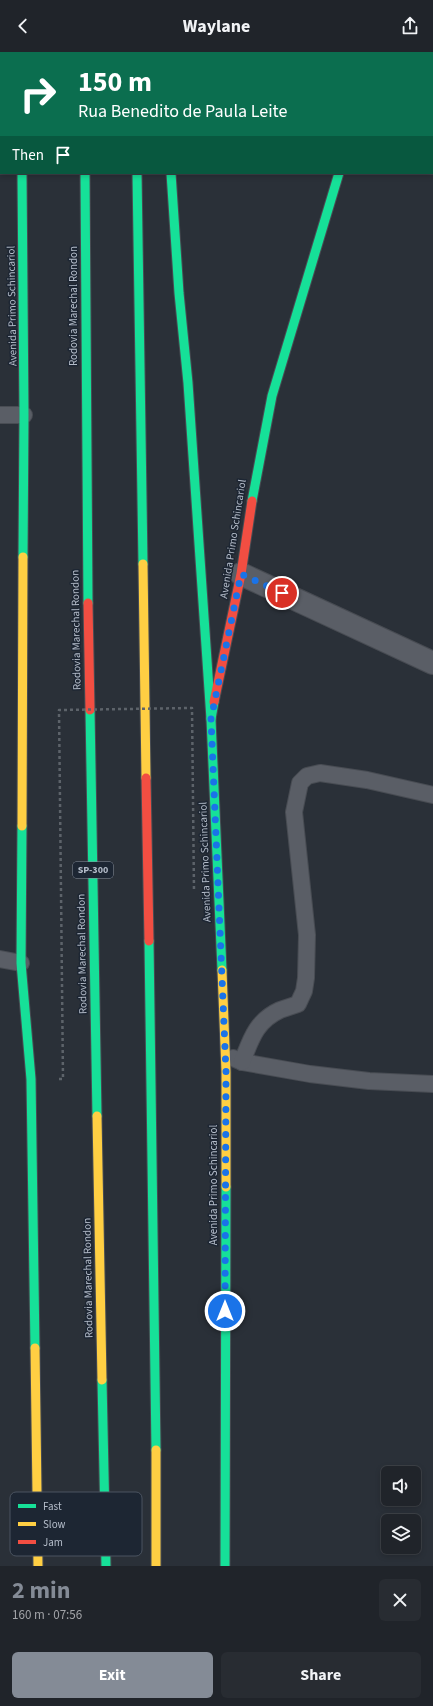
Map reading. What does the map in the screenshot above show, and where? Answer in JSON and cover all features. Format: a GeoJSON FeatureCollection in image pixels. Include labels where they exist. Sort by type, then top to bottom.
{"type":"FeatureCollection","features":[{"type":"Feature","properties":{"kind":"main road","name":"Avenida Primo Schincariol"},"geometry":{"type":"LineString","coordinates":[[22,174],[24,415],[21,963],[30,1079],[37,1492]]}},
{"type":"Feature","properties":{"kind":"main road","name":"Rodovia Marechal Rondon"},"geometry":{"type":"LineString","coordinates":[[85,174],[86,522],[105,1492]]}},
{"type":"Feature","properties":{"kind":"main road"},"geometry":{"type":"LineString","coordinates":[[137,174],[156,1420],[156,1566]]}},
{"type":"Feature","properties":{"kind":"main road"},"geometry":{"type":"LineString","coordinates":[[171,174],[179,293],[189,390],[211,719]]}},
{"type":"Feature","properties":{"kind":"main road","name":"Avenida Primo Schincariol"},"geometry":{"type":"LineString","coordinates":[[225,1566],[224,1054],[211,719],[241,574],[254,486],[272,396],[339,174]]}},
{"type":"Feature","properties":{"kind":"main road","name":"Avenida Primo Schincariol"},"geometry":{"type":"LineString","coordinates":[[38,1556],[38,1566]]}},
{"type":"Feature","properties":{"kind":"main road","name":"Rodovia Marechal Rondon"},"geometry":{"type":"LineString","coordinates":[[106,1556],[106,1566]]}},
{"type":"Feature","properties":{"kind":"street"},"geometry":{"type":"LineString","coordinates":[[241,574],[433,663]]}},
{"type":"Feature","properties":{"kind":"lane"},"geometry":{"type":"LineString","coordinates":[[0,415],[24,415]]}},
{"type":"Feature","properties":{"kind":"lane"},"geometry":{"type":"LineString","coordinates":[[242,1062],[254,1030],[267,1017],[280,1010],[298,1004],[304,991],[306,978],[307,935],[294,812],[300,783],[307,776],[320,773],[367,780],[433,795]]}},
{"type":"Feature","properties":{"kind":"lane"},"geometry":{"type":"LineString","coordinates":[[0,959],[21,963]]}},
{"type":"Feature","properties":{"kind":"lane"},"geometry":{"type":"LineString","coordinates":[[224,1054],[242,1062],[310,1074],[433,1084]]}},
{"type":"Feature","properties":{"kind":"path"},"geometry":{"type":"LineString","coordinates":[[30,1079],[63,1079],[59,710],[192,708],[194,891]]}},
{"type":"Feature","properties":{"kind":"traffic: fast"},"geometry":{"type":"LineString","coordinates":[[22,174],[24,415],[23,557]]}},
{"type":"Feature","properties":{"kind":"traffic: fast"},"geometry":{"type":"LineString","coordinates":[[85,174],[88,603]]}},
{"type":"Feature","properties":{"kind":"traffic: fast"},"geometry":{"type":"LineString","coordinates":[[137,174],[143,564]]}},
{"type":"Feature","properties":{"kind":"traffic: fast"},"geometry":{"type":"LineString","coordinates":[[171,174],[179,293],[188,383],[211,719]]}},
{"type":"Feature","properties":{"kind":"traffic: fast"},"geometry":{"type":"LineString","coordinates":[[252,501],[272,396],[339,174]]}},
{"type":"Feature","properties":{"kind":"traffic: fast"},"geometry":{"type":"LineString","coordinates":[[214,702],[211,719],[222,970]]}},
{"type":"Feature","properties":{"kind":"traffic: fast"},"geometry":{"type":"LineString","coordinates":[[90,710],[97,1116]]}},
{"type":"Feature","properties":{"kind":"traffic: fast"},"geometry":{"type":"LineString","coordinates":[[22,826],[21,963],[31,1079],[35,1348]]}},
{"type":"Feature","properties":{"kind":"traffic: fast"},"geometry":{"type":"LineString","coordinates":[[149,941],[156,1450]]}},
{"type":"Feature","properties":{"kind":"traffic: fast"},"geometry":{"type":"LineString","coordinates":[[225,1566],[226,1187]]}},
{"type":"Feature","properties":{"kind":"traffic: fast"},"geometry":{"type":"LineString","coordinates":[[102,1380],[104,1492]]}},
{"type":"Feature","properties":{"kind":"traffic: fast"},"geometry":{"type":"LineString","coordinates":[[106,1556],[106,1566]]}},
{"type":"Feature","properties":{"kind":"traffic: slow"},"geometry":{"type":"LineString","coordinates":[[22,826],[23,557]]}},
{"type":"Feature","properties":{"kind":"traffic: slow"},"geometry":{"type":"LineString","coordinates":[[143,564],[146,778]]}},
{"type":"Feature","properties":{"kind":"traffic: slow"},"geometry":{"type":"LineString","coordinates":[[222,970],[226,1072],[226,1187]]}},
{"type":"Feature","properties":{"kind":"traffic: slow"},"geometry":{"type":"LineString","coordinates":[[97,1116],[102,1380]]}},
{"type":"Feature","properties":{"kind":"traffic: slow"},"geometry":{"type":"LineString","coordinates":[[35,1348],[37,1492]]}},
{"type":"Feature","properties":{"kind":"traffic: slow"},"geometry":{"type":"LineString","coordinates":[[156,1450],[156,1566]]}},
{"type":"Feature","properties":{"kind":"traffic: slow"},"geometry":{"type":"LineString","coordinates":[[38,1556],[38,1566]]}},
{"type":"Feature","properties":{"kind":"traffic: jam"},"geometry":{"type":"LineString","coordinates":[[214,702],[241,574],[252,501]]}},
{"type":"Feature","properties":{"kind":"traffic: jam"},"geometry":{"type":"LineString","coordinates":[[88,603],[90,710]]}},
{"type":"Feature","properties":{"kind":"traffic: jam"},"geometry":{"type":"LineString","coordinates":[[146,778],[149,941]]}},
{"type":"Feature","properties":{"kind":"route"},"geometry":{"type":"LineString","coordinates":[[225,1311],[226,1072],[224,1054],[211,719],[241,574],[282,593]]}}]}
